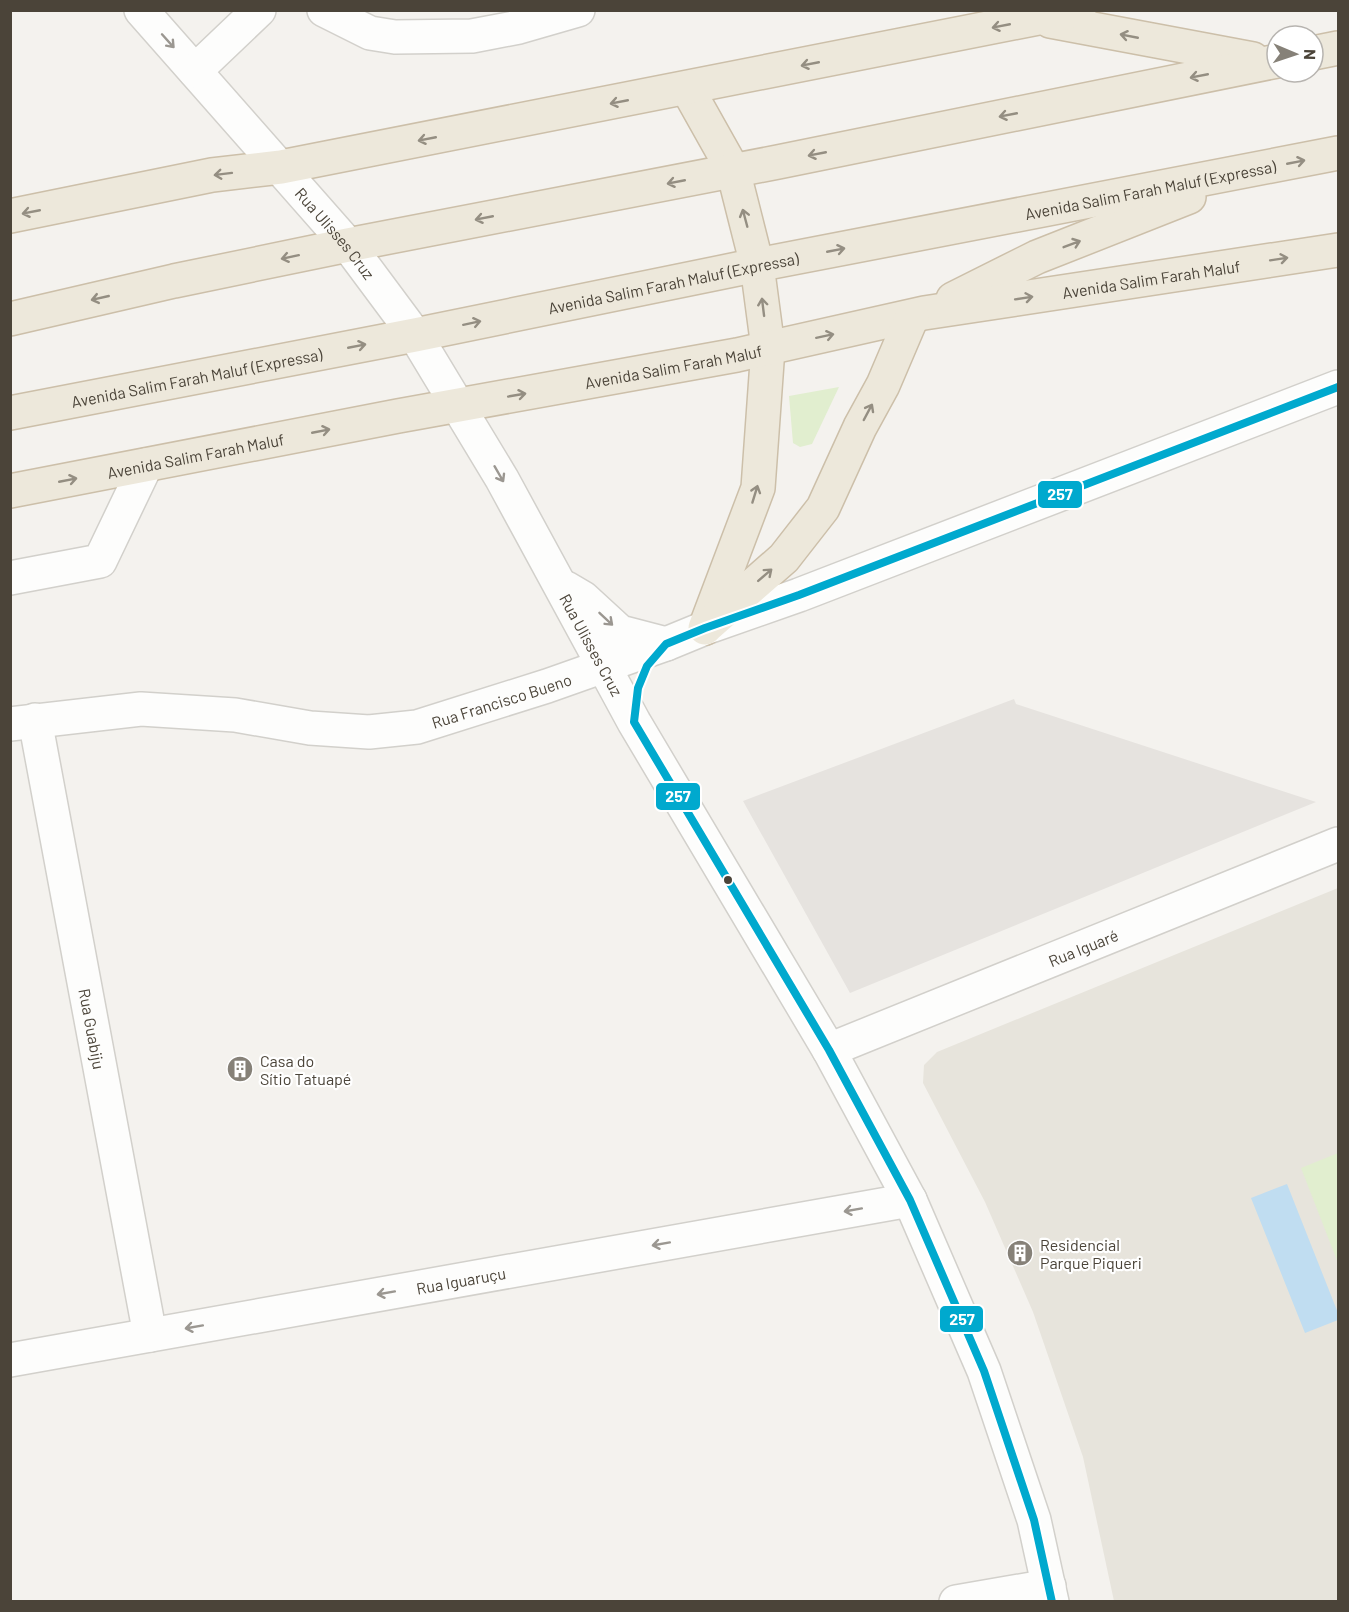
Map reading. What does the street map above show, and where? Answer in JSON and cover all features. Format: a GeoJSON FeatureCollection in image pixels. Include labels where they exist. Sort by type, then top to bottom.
{"type":"FeatureCollection","features":[{"type":"Feature","properties":{"kind":"highway"},"geometry":{"type":"LineString","coordinates":[[10,216],[212,175],[281,167],[1079,10]]}},
{"type":"Feature","properties":{"kind":"highway"},"geometry":{"type":"LineString","coordinates":[[1037,19],[1265,60]]}},
{"type":"Feature","properties":{"kind":"highway"},"geometry":{"type":"LineString","coordinates":[[10,319],[174,281],[348,245],[1265,63]]}},
{"type":"Feature","properties":{"kind":"highway"},"geometry":{"type":"LineString","coordinates":[[687,88],[733,170],[757,265],[768,348],[758,488],[705,628]]}},
{"type":"Feature","properties":{"kind":"highway","name":"Avenida Salim Farah Maluf (Expressa)"},"geometry":{"type":"LineString","coordinates":[[10,412],[415,335],[757,265],[1338,153]]}},
{"type":"Feature","properties":{"kind":"highway"},"geometry":{"type":"LineString","coordinates":[[705,628],[784,558],[823,508],[860,427],[918,315],[1037,257],[1254,170]]}},
{"type":"Feature","properties":{"kind":"highway","name":"Avenida Salim Farah Maluf"},"geometry":{"type":"LineString","coordinates":[[10,491],[768,348],[918,315],[1338,250]]}},
{"type":"Feature","properties":{"kind":"street","name":"Rua Ulisses Cruz"},"geometry":{"type":"LineString","coordinates":[[141,10],[348,245],[415,335],[502,479],[634,722],[829,1050],[910,1200],[984,1371],[1034,1520],[1050,1594]]}},
{"type":"Feature","properties":{"kind":"street"},"geometry":{"type":"LineString","coordinates":[[195,71],[259,10]]}},
{"type":"Feature","properties":{"kind":"street"},"geometry":{"type":"LineString","coordinates":[[324,10],[370,33],[394,37],[472,36],[519,27],[578,10]]}},
{"type":"Feature","properties":{"kind":"street","name":"Rua Francisco Bueno"},"geometry":{"type":"LineString","coordinates":[[23,722],[141,709],[235,715],[310,728],[369,732],[417,727],[547,686],[810,591],[1338,387]]}},
{"type":"Feature","properties":{"kind":"street"},"geometry":{"type":"LineString","coordinates":[[10,578],[100,561],[146,465]]}},
{"type":"Feature","properties":{"kind":"street"},"geometry":{"type":"LineString","coordinates":[[559,584],[583,598],[620,632],[666,644],[647,666],[638,688],[634,722]]}},
{"type":"Feature","properties":{"kind":"street","name":"Rua Guabiju"},"geometry":{"type":"LineString","coordinates":[[23,722],[150,1335]]}},
{"type":"Feature","properties":{"kind":"street","name":"Rua Iguaré"},"geometry":{"type":"LineString","coordinates":[[829,1050],[1338,844]]}},
{"type":"Feature","properties":{"kind":"street","name":"Rua Iguaruçu"},"geometry":{"type":"LineString","coordinates":[[10,1360],[910,1200]]}},
{"type":"Feature","properties":{"kind":"street"},"geometry":{"type":"LineString","coordinates":[[956,1602],[1050,1594]]}},
{"type":"Feature","properties":{"kind":"shaded area"},"geometry":{"type":"Polygon","coordinates":[[[1014,699],[1016,704],[1316,802],[850,993],[743,801],[1014,699]]]}},
{"type":"Feature","properties":{"kind":"shaded area"},"geometry":{"type":"Polygon","coordinates":[[[1338,888],[1338,1601],[1114,1601],[1083,1457],[1033,1312],[985,1202],[923,1083],[924,1065],[937,1052],[1338,888]]]}},
{"type":"Feature","properties":{"kind":"green space"},"geometry":{"type":"Polygon","coordinates":[[[839,387],[812,444],[800,447],[793,443],[789,396],[839,387]]]}},
{"type":"Feature","properties":{"kind":"green space"},"geometry":{"type":"Polygon","coordinates":[[[1338,1153],[1338,1263],[1301,1168],[1338,1153]]]}},
{"type":"Feature","properties":{"kind":"water"},"geometry":{"type":"Polygon","coordinates":[[[1287,1184],[1338,1313],[1338,1320],[1305,1333],[1251,1198],[1287,1184]]]}},
{"type":"Feature","properties":{"kind":"transit line","name":"257"},"geometry":{"type":"LineString","coordinates":[[1052,1602],[1034,1520],[984,1371],[910,1200],[829,1050],[634,722],[638,688],[647,666],[666,644],[1338,387]]}},
{"type":"Feature","properties":{"kind":"place","name":"Casa do Sítio Tatuapé"},"geometry":{"type":"Point","coordinates":[240,1069]}},
{"type":"Feature","properties":{"kind":"place","name":"Residencial Parque Piqueri"},"geometry":{"type":"Point","coordinates":[1020,1253]}}]}
